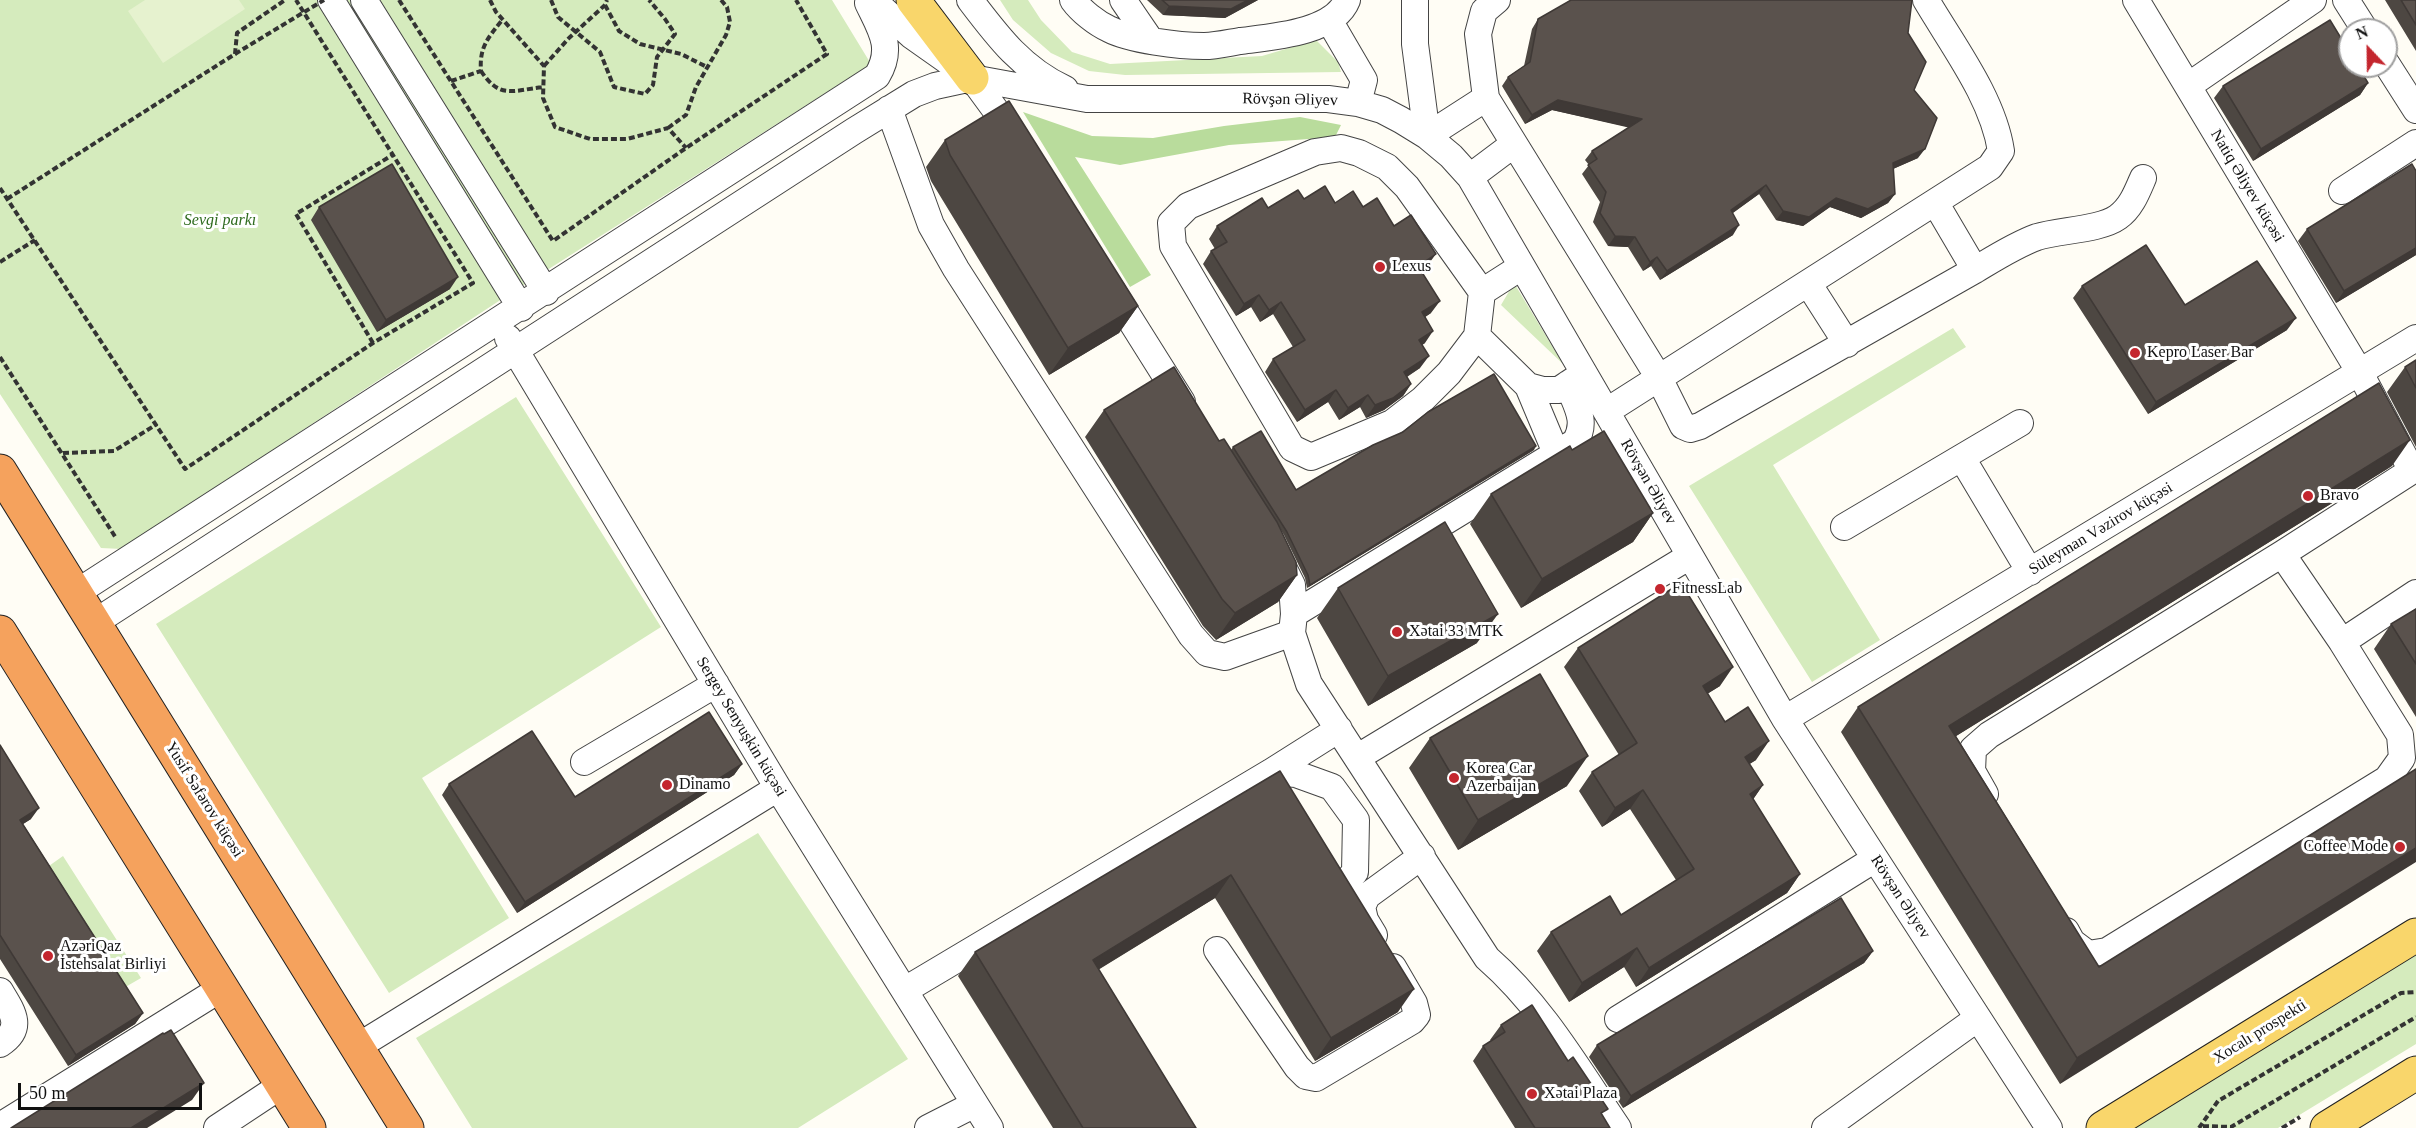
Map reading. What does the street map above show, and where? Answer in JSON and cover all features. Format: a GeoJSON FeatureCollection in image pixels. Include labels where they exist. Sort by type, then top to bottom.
{"type":"FeatureCollection","features":[{"type":"Feature","properties":{"kind":"highway","name":"Yusif Səfərov küçəsi"},"geometry":{"type":"LineString","coordinates":[[0,471],[407,1128]]}},
{"type":"Feature","properties":{"kind":"highway"},"geometry":{"type":"LineString","coordinates":[[4,648],[309,1128]]}},
{"type":"Feature","properties":{"kind":"main road"},"geometry":{"type":"LineString","coordinates":[[913,0],[972,78]]}},
{"type":"Feature","properties":{"kind":"main road","name":"Xocalı prospekti"},"geometry":{"type":"LineString","coordinates":[[2103,1128],[2416,935]]}},
{"type":"Feature","properties":{"kind":"main road"},"geometry":{"type":"LineString","coordinates":[[2327,1128],[2416,1073]]}},
{"type":"Feature","properties":{"kind":"street"},"geometry":{"type":"LineString","coordinates":[[332,0],[521,308]]}},
{"type":"Feature","properties":{"kind":"street"},"geometry":{"type":"LineString","coordinates":[[364,0],[546,292]]}},
{"type":"Feature","properties":{"kind":"street"},"geometry":{"type":"LineString","coordinates":[[75,593],[546,292],[877,76],[884,64],[886,47],[882,31],[866,0]]}},
{"type":"Feature","properties":{"kind":"street"},"geometry":{"type":"LineString","coordinates":[[873,0],[911,35],[972,78],[1031,163]]}},
{"type":"Feature","properties":{"kind":"street"},"geometry":{"type":"LineString","coordinates":[[970,0],[992,29],[1029,69],[1087,99]]}},
{"type":"Feature","properties":{"kind":"street"},"geometry":{"type":"LineString","coordinates":[[1073,0],[1078,7],[1109,29],[1151,41],[1204,46],[1292,34],[1329,20],[1343,10],[1347,0]]}},
{"type":"Feature","properties":{"kind":"street"},"geometry":{"type":"LineString","coordinates":[[1123,0],[1151,41]]}},
{"type":"Feature","properties":{"kind":"street"},"geometry":{"type":"LineString","coordinates":[[1415,0],[1415,44],[1427,136],[1486,98]]}},
{"type":"Feature","properties":{"kind":"street"},"geometry":{"type":"LineString","coordinates":[[1497,0],[1484,11],[1479,34],[1486,98],[1659,378],[1683,426],[1690,429],[1700,426],[1847,344],[2015,247],[2038,237],[2118,218],[2133,202],[2144,178]]}},
{"type":"Feature","properties":{"kind":"street"},"geometry":{"type":"LineString","coordinates":[[1607,411],[1990,167],[2001,151],[1998,129],[1981,93],[1926,0]]}},
{"type":"Feature","properties":{"kind":"street","name":"Natiq Əliyev küçəsi"},"geometry":{"type":"LineString","coordinates":[[2136,0],[2360,371],[2414,470]]}},
{"type":"Feature","properties":{"kind":"street"},"geometry":{"type":"LineString","coordinates":[[2188,86],[2313,0]]}},
{"type":"Feature","properties":{"kind":"street"},"geometry":{"type":"LineString","coordinates":[[2346,0],[2357,18]]}},
{"type":"Feature","properties":{"kind":"street"},"geometry":{"type":"LineString","coordinates":[[1329,20],[1364,80],[1358,103]]}},
{"type":"Feature","properties":{"kind":"street"},"geometry":{"type":"LineString","coordinates":[[94,623],[889,109],[935,86],[972,78]]}},
{"type":"Feature","properties":{"kind":"street","name":"Rövşən Əliyev"},"geometry":{"type":"LineString","coordinates":[[972,78],[1087,99],[1288,97],[1358,103],[1382,110],[1427,136],[1451,156],[1470,177],[1521,267],[1576,379],[1607,411],[1785,719],[2049,1128]]}},
{"type":"Feature","properties":{"kind":"street"},"geometry":{"type":"LineString","coordinates":[[2396,78],[2414,104]]}},
{"type":"Feature","properties":{"kind":"street"},"geometry":{"type":"LineString","coordinates":[[1012,133],[1005,115],[1005,105],[1015,94],[1039,91]]}},
{"type":"Feature","properties":{"kind":"street"},"geometry":{"type":"LineString","coordinates":[[889,109],[932,225],[956,269],[1191,635],[1207,653],[1225,657],[1293,623],[1575,442],[1581,432],[1576,379],[1559,390],[1543,390],[1528,386]]}},
{"type":"Feature","properties":{"kind":"street"},"geometry":{"type":"LineString","coordinates":[[2342,191],[2416,143]]}},
{"type":"Feature","properties":{"kind":"street"},"geometry":{"type":"LineString","coordinates":[[1470,177],[1514,144]]}},
{"type":"Feature","properties":{"kind":"street"},"geometry":{"type":"LineString","coordinates":[[1341,148],[1359,153],[1387,167],[1407,187],[1482,292],[1477,336],[1423,399],[1392,423],[1311,457],[1292,448],[1173,246],[1171,223],[1188,206],[1316,152],[1341,148]]}},
{"type":"Feature","properties":{"kind":"street"},"geometry":{"type":"LineString","coordinates":[[1935,202],[1975,270]]}},
{"type":"Feature","properties":{"kind":"street"},"geometry":{"type":"LineString","coordinates":[[1482,292],[1521,267]]}},
{"type":"Feature","properties":{"kind":"street"},"geometry":{"type":"LineString","coordinates":[[1101,273],[1195,422]]}},
{"type":"Feature","properties":{"kind":"street"},"geometry":{"type":"LineString","coordinates":[[1808,283],[1847,344]]}},
{"type":"Feature","properties":{"kind":"street","name":"Sergey Senyuşkin küçəsi"},"geometry":{"type":"LineString","coordinates":[[499,322],[778,788],[990,1128]]}},
{"type":"Feature","properties":{"kind":"street"},"geometry":{"type":"LineString","coordinates":[[1477,336],[1528,386],[1556,453]]}},
{"type":"Feature","properties":{"kind":"street","name":"Süleyman Vəzirov küçəsi"},"geometry":{"type":"LineString","coordinates":[[1785,719],[2416,338]]}},
{"type":"Feature","properties":{"kind":"street"},"geometry":{"type":"LineString","coordinates":[[1844,527],[2020,423]]}},
{"type":"Feature","properties":{"kind":"street"},"geometry":{"type":"LineString","coordinates":[[1962,458],[2030,572]]}},
{"type":"Feature","properties":{"kind":"street"},"geometry":{"type":"LineString","coordinates":[[1995,812],[1972,771],[1973,749],[1989,735],[2414,470]]}},
{"type":"Feature","properties":{"kind":"street"},"geometry":{"type":"LineString","coordinates":[[1264,532],[1292,585],[1293,623],[1309,684],[1487,958],[1511,979],[1531,1002],[1618,1128]]}},
{"type":"Feature","properties":{"kind":"street"},"geometry":{"type":"LineString","coordinates":[[2054,912],[2072,942],[2088,954],[2107,951],[2387,779],[2402,758],[2400,735],[2343,642],[2282,554]]}},
{"type":"Feature","properties":{"kind":"street"},"geometry":{"type":"LineString","coordinates":[[1358,757],[1690,556]]}},
{"type":"Feature","properties":{"kind":"street"},"geometry":{"type":"LineString","coordinates":[[2343,642],[2416,593]]}},
{"type":"Feature","properties":{"kind":"street"},"geometry":{"type":"LineString","coordinates":[[584,762],[716,684]]}},
{"type":"Feature","properties":{"kind":"street"},"geometry":{"type":"LineString","coordinates":[[905,990],[1271,772],[1339,729]]}},
{"type":"Feature","properties":{"kind":"street"},"geometry":{"type":"LineString","coordinates":[[1271,772],[1296,774],[1332,787],[1356,820],[1355,872],[1339,890]]}},
{"type":"Feature","properties":{"kind":"street"},"geometry":{"type":"LineString","coordinates":[[357,1047],[778,788]]}},
{"type":"Feature","properties":{"kind":"street"},"geometry":{"type":"LineString","coordinates":[[1217,950],[1297,1067],[1306,1076],[1316,1078],[1412,1021],[1418,1015],[1414,1003],[1365,920],[1362,907],[1367,896],[1422,856]]}},
{"type":"Feature","properties":{"kind":"street"},"geometry":{"type":"LineString","coordinates":[[1618,1019],[1875,858]]}},
{"type":"Feature","properties":{"kind":"street"},"geometry":{"type":"LineString","coordinates":[[0,1126],[222,988]]}},
{"type":"Feature","properties":{"kind":"street"},"geometry":{"type":"LineString","coordinates":[[0,992],[14,1013],[14,1028],[6,1040],[0,1044]]}},
{"type":"Feature","properties":{"kind":"street"},"geometry":{"type":"LineString","coordinates":[[1825,1128],[1978,1018]]}},
{"type":"Feature","properties":{"kind":"street"},"geometry":{"type":"LineString","coordinates":[[231,1124],[282,1085]]}},
{"type":"Feature","properties":{"kind":"street"},"geometry":{"type":"LineString","coordinates":[[928,1128],[975,1104]]}},
{"type":"Feature","properties":{"kind":"path"},"geometry":{"type":"LineString","coordinates":[[235,54],[237,33],[285,0]]}},
{"type":"Feature","properties":{"kind":"path"},"geometry":{"type":"LineString","coordinates":[[0,188],[185,469],[373,343],[473,283],[296,0]]}},
{"type":"Feature","properties":{"kind":"path"},"geometry":{"type":"LineString","coordinates":[[7,199],[324,0]]}},
{"type":"Feature","properties":{"kind":"path"},"geometry":{"type":"LineString","coordinates":[[399,0],[553,241],[686,148],[827,54],[796,0]]}},
{"type":"Feature","properties":{"kind":"path"},"geometry":{"type":"LineString","coordinates":[[490,0],[503,19],[544,66],[543,98],[555,127],[590,139],[627,139],[668,128],[686,115],[696,87],[726,35],[730,22],[727,7],[721,0]]}},
{"type":"Feature","properties":{"kind":"path"},"geometry":{"type":"LineString","coordinates":[[551,0],[558,17],[600,52],[614,87],[645,94],[653,86],[657,57],[675,34],[649,0]]}},
{"type":"Feature","properties":{"kind":"path"},"geometry":{"type":"LineString","coordinates":[[544,66],[608,0]]}},
{"type":"Feature","properties":{"kind":"path"},"geometry":{"type":"LineString","coordinates":[[605,5],[618,31],[640,44],[681,54],[707,67]]}},
{"type":"Feature","properties":{"kind":"path"},"geometry":{"type":"LineString","coordinates":[[503,19],[480,54],[481,70],[490,85],[503,93],[544,87]]}},
{"type":"Feature","properties":{"kind":"path"},"geometry":{"type":"LineString","coordinates":[[451,81],[481,70]]}},
{"type":"Feature","properties":{"kind":"path"},"geometry":{"type":"LineString","coordinates":[[668,128],[686,148]]}},
{"type":"Feature","properties":{"kind":"path"},"geometry":{"type":"LineString","coordinates":[[373,343],[296,214],[394,154]]}},
{"type":"Feature","properties":{"kind":"path"},"geometry":{"type":"LineString","coordinates":[[0,262],[35,240]]}},
{"type":"Feature","properties":{"kind":"path"},"geometry":{"type":"LineString","coordinates":[[0,357],[118,542]]}},
{"type":"Feature","properties":{"kind":"path"},"geometry":{"type":"LineString","coordinates":[[62,453],[114,451],[157,424]]}},
{"type":"Feature","properties":{"kind":"path"},"geometry":{"type":"LineString","coordinates":[[2201,1127],[2218,1101],[2401,993],[2416,992]]}},
{"type":"Feature","properties":{"kind":"path"},"geometry":{"type":"LineString","coordinates":[[2201,1127],[2231,1127],[2416,1017]]}},
{"type":"Feature","properties":{"kind":"green space","name":"Sevgi parkı"},"geometry":{"type":"Polygon","coordinates":[[[0,0],[832,0],[871,64],[511,293],[122,549],[101,548],[0,394],[0,0]]]}},
{"type":"Feature","properties":{"kind":"green space"},"geometry":{"type":"Polygon","coordinates":[[[145,0],[239,0],[245,9],[163,63],[128,11],[145,0]]]}},
{"type":"Feature","properties":{"kind":"green space"},"geometry":{"type":"Polygon","coordinates":[[[1000,0],[1028,0],[1041,20],[1072,52],[1110,64],[1262,56],[1316,40],[1338,62],[1341,72],[1125,75],[1089,71],[1051,53],[1013,20],[1000,0]]]}},
{"type":"Feature","properties":{"kind":"green space"},"geometry":{"type":"Polygon","coordinates":[[[1023,112],[1092,136],[1153,138],[1224,126],[1300,117],[1341,125],[1335,137],[1229,145],[1120,165],[1075,157],[1151,275],[1130,287],[1023,112]]]}},
{"type":"Feature","properties":{"kind":"green space"},"geometry":{"type":"Polygon","coordinates":[[[1514,283],[1563,364],[1501,305],[1514,283]]]}},
{"type":"Feature","properties":{"kind":"green space"},"geometry":{"type":"Polygon","coordinates":[[[1953,328],[1966,347],[1773,465],[1880,640],[1812,682],[1689,486],[1953,328]]]}},
{"type":"Feature","properties":{"kind":"green space"},"geometry":{"type":"Polygon","coordinates":[[[516,397],[661,627],[422,778],[509,918],[389,993],[156,624],[516,397]]]}},
{"type":"Feature","properties":{"kind":"green space"},"geometry":{"type":"Polygon","coordinates":[[[758,833],[908,1059],[798,1128],[472,1128],[416,1038],[758,833]]]}},
{"type":"Feature","properties":{"kind":"green space"},"geometry":{"type":"Polygon","coordinates":[[[63,856],[141,978],[115,993],[39,873],[63,856]]]}},
{"type":"Feature","properties":{"kind":"green space"},"geometry":{"type":"Polygon","coordinates":[[[2416,955],[2416,1044],[2278,1128],[2134,1128],[2416,955]]]}},
{"type":"Feature","properties":{"kind":"building"},"geometry":{"type":"Polygon","coordinates":[[[1162,0],[1248,0],[1231,9],[1169,6],[1162,0]]]}},
{"type":"Feature","properties":{"kind":"building"},"geometry":{"type":"Polygon","coordinates":[[[1571,0],[1912,0],[1908,33],[1926,62],[1914,90],[1937,118],[1925,149],[1893,163],[1895,194],[1868,209],[1836,198],[1809,217],[1783,211],[1766,185],[1731,210],[1739,225],[1667,271],[1657,257],[1650,262],[1635,237],[1615,236],[1600,213],[1606,192],[1588,165],[1597,159],[1592,151],[1642,119],[1558,100],[1532,115],[1508,77],[1530,62],[1538,19],[1571,0]]]}},
{"type":"Feature","properties":{"kind":"building"},"geometry":{"type":"Polygon","coordinates":[[[2401,0],[2416,0],[2416,25],[2401,0]]]}},
{"type":"Feature","properties":{"kind":"building"},"geometry":{"type":"Polygon","coordinates":[[[2330,20],[2338,33],[2338,78],[2365,78],[2368,83],[2261,149],[2223,86],[2330,20]]]}},
{"type":"Feature","properties":{"kind":"building"},"geometry":{"type":"Polygon","coordinates":[[[1009,101],[1138,306],[1068,348],[950,155],[945,140],[1009,101]]]}},
{"type":"Feature","properties":{"kind":"building"},"geometry":{"type":"Polygon","coordinates":[[[392,164],[458,277],[386,320],[319,207],[392,164]]]}},
{"type":"Feature","properties":{"kind":"building"},"geometry":{"type":"Polygon","coordinates":[[[2412,164],[2416,171],[2416,248],[2344,291],[2307,229],[2412,164]]]}},
{"type":"Feature","properties":{"kind":"building"},"geometry":{"type":"Polygon","coordinates":[[[1325,186],[1335,203],[1353,191],[1363,207],[1377,198],[1394,226],[1411,215],[1436,254],[1418,266],[1440,301],[1422,312],[1433,331],[1419,340],[1429,356],[1404,372],[1411,384],[1393,398],[1375,405],[1368,395],[1348,408],[1336,390],[1305,410],[1273,359],[1305,340],[1281,302],[1269,310],[1259,295],[1244,304],[1211,251],[1227,242],[1217,226],[1262,198],[1268,208],[1298,190],[1304,199],[1325,186]]]}},
{"type":"Feature","properties":{"kind":"building"},"geometry":{"type":"Polygon","coordinates":[[[2146,245],[2185,305],[2257,261],[2296,318],[2156,402],[2082,286],[2146,245]]]}},
{"type":"Feature","properties":{"kind":"building"},"geometry":{"type":"Polygon","coordinates":[[[2416,360],[2416,388],[2405,367],[2416,360]]]}},
{"type":"Feature","properties":{"kind":"building"},"geometry":{"type":"Polygon","coordinates":[[[1174,367],[1219,441],[1224,439],[1277,522],[1296,562],[1297,575],[1235,613],[1222,599],[1104,410],[1174,367]]]}},
{"type":"Feature","properties":{"kind":"building"},"geometry":{"type":"Polygon","coordinates":[[[1494,374],[1536,446],[1310,585],[1308,575],[1287,532],[1233,447],[1261,431],[1296,490],[1373,445],[1403,432],[1428,412],[1494,374]]]}},
{"type":"Feature","properties":{"kind":"building"},"geometry":{"type":"Polygon","coordinates":[[[2379,383],[2410,440],[1949,726],[2099,967],[2416,769],[2416,848],[2077,1058],[1858,707],[2379,383]]]}},
{"type":"Feature","properties":{"kind":"building","name":"Xətai 33 MTK"},"geometry":{"type":"Polygon","coordinates":[[[1604,431],[1653,513],[1542,579],[1491,494],[1570,446],[1572,450],[1604,431]]]}},
{"type":"Feature","properties":{"kind":"building"},"geometry":{"type":"Polygon","coordinates":[[[1445,522],[1498,614],[1388,676],[1338,588],[1445,522]]]}},
{"type":"Feature","properties":{"kind":"building"},"geometry":{"type":"Polygon","coordinates":[[[1681,583],[1733,667],[1703,686],[1725,722],[1748,707],[1769,741],[1745,757],[1763,785],[1750,794],[1800,874],[1649,968],[1637,948],[1582,983],[1551,932],[1610,896],[1621,915],[1694,869],[1643,790],[1615,808],[1592,772],[1637,743],[1578,648],[1681,583]]]}},
{"type":"Feature","properties":{"kind":"building"},"geometry":{"type":"Polygon","coordinates":[[[2416,609],[2416,664],[2391,624],[2416,609]]]}},
{"type":"Feature","properties":{"kind":"building"},"geometry":{"type":"Polygon","coordinates":[[[1540,674],[1588,756],[1478,820],[1430,738],[1540,674]]]}},
{"type":"Feature","properties":{"kind":"building"},"geometry":{"type":"Polygon","coordinates":[[[709,712],[742,764],[525,902],[449,784],[532,731],[575,797],[709,712]]]}},
{"type":"Feature","properties":{"kind":"building"},"geometry":{"type":"Polygon","coordinates":[[[0,745],[39,808],[20,820],[143,1013],[76,1055],[0,935],[0,745]]]}},
{"type":"Feature","properties":{"kind":"building"},"geometry":{"type":"Polygon","coordinates":[[[1280,771],[1414,989],[1331,1038],[1231,875],[1093,960],[1196,1128],[1083,1128],[975,952],[1280,771]]]}},
{"type":"Feature","properties":{"kind":"building"},"geometry":{"type":"Polygon","coordinates":[[[1841,898],[1873,951],[1631,1096],[1597,1045],[1841,898]]]}},
{"type":"Feature","properties":{"kind":"building","name":"Xətai Plaza"},"geometry":{"type":"Polygon","coordinates":[[[1532,1005],[1568,1061],[1573,1057],[1608,1109],[1601,1113],[1610,1128],[1535,1128],[1483,1046],[1505,1032],[1501,1025],[1532,1005]]]}},
{"type":"Feature","properties":{"kind":"building"},"geometry":{"type":"Polygon","coordinates":[[[171,1030],[204,1083],[131,1128],[11,1128],[163,1033],[171,1030]]]}},
{"type":"Feature","properties":{"kind":"place","name":"Lexus"},"geometry":{"type":"Point","coordinates":[1380,267]}},
{"type":"Feature","properties":{"kind":"place","name":"Kepro Laser Bar"},"geometry":{"type":"Point","coordinates":[2135,353]}},
{"type":"Feature","properties":{"kind":"place","name":"Bravo"},"geometry":{"type":"Point","coordinates":[2308,496]}},
{"type":"Feature","properties":{"kind":"place","name":"FitnessLab"},"geometry":{"type":"Point","coordinates":[1660,589]}},
{"type":"Feature","properties":{"kind":"place","name":"Xətai 33 MTK"},"geometry":{"type":"Point","coordinates":[1397,632]}},
{"type":"Feature","properties":{"kind":"place","name":"Korea Car Azerbaijan"},"geometry":{"type":"Point","coordinates":[1454,778]}},
{"type":"Feature","properties":{"kind":"place","name":"Dinamo"},"geometry":{"type":"Point","coordinates":[667,785]}},
{"type":"Feature","properties":{"kind":"place","name":"Coffee Mode"},"geometry":{"type":"Point","coordinates":[2400,847]}},
{"type":"Feature","properties":{"kind":"place","name":"AzəriQaz İstehsalat Birliyi"},"geometry":{"type":"Point","coordinates":[48,956]}},
{"type":"Feature","properties":{"kind":"place","name":"Xətai Plaza"},"geometry":{"type":"Point","coordinates":[1532,1094]}}]}
